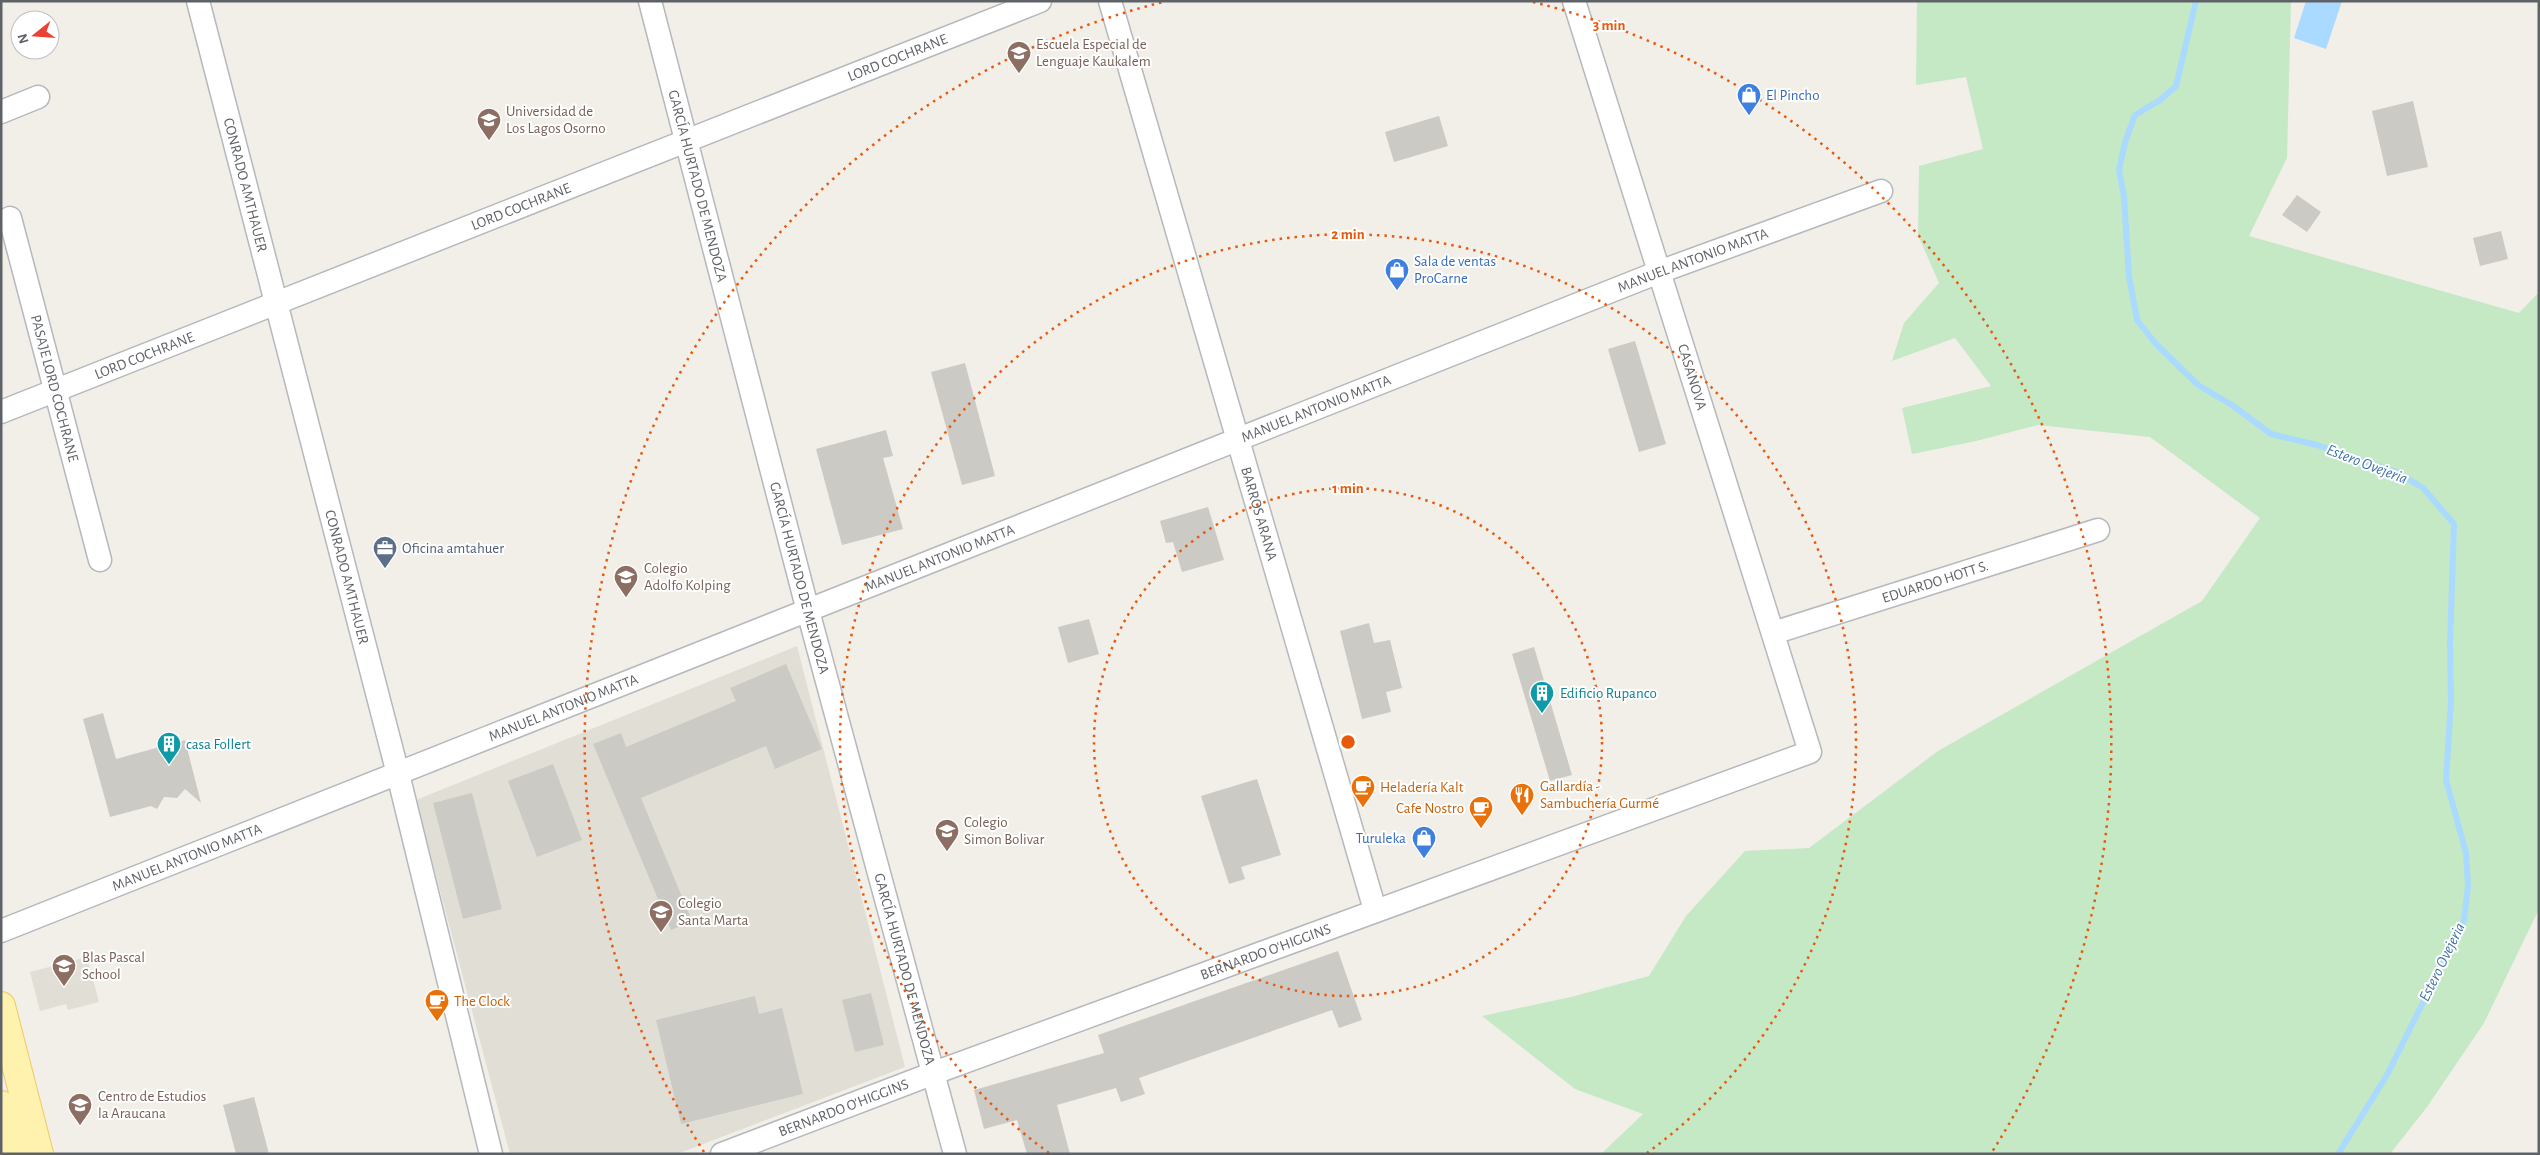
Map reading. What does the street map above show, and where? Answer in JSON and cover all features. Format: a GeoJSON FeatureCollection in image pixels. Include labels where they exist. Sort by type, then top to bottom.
{"type":"FeatureCollection","features":[{"type":"Feature","properties":{"kind":"main road"},"geometry":{"type":"LineString","coordinates":[[1,1006],[39,1154]]}},
{"type":"Feature","properties":{"kind":"main road"},"geometry":{"type":"LineString","coordinates":[[1,1105],[13,1154]]}},
{"type":"Feature","properties":{"kind":"street","name":"CONRADO AMTHAUER"},"geometry":{"type":"LineString","coordinates":[[198,1],[398,774],[491,1154]]}},
{"type":"Feature","properties":{"kind":"street","name":"GARCÍA HURTADO DE MENDOZA"},"geometry":{"type":"LineString","coordinates":[[650,1],[688,140],[808,611],[955,1154]]}},
{"type":"Feature","properties":{"kind":"street","name":"LORD COCHRANE"},"geometry":{"type":"LineString","coordinates":[[1,412],[55,389],[1040,1]]}},
{"type":"Feature","properties":{"kind":"street","name":"BARROS ARANA"},"geometry":{"type":"LineString","coordinates":[[1110,1],[1375,910]]}},
{"type":"Feature","properties":{"kind":"street","name":"CASANOVA"},"geometry":{"type":"LineString","coordinates":[[1574,1],[1810,752]]}},
{"type":"Feature","properties":{"kind":"street"},"geometry":{"type":"LineString","coordinates":[[1,112],[38,97]]}},
{"type":"Feature","properties":{"kind":"street","name":"MANUEL ANTONIO MATTA"},"geometry":{"type":"LineString","coordinates":[[1,931],[1660,272],[1881,191]]}},
{"type":"Feature","properties":{"kind":"street","name":"PASAJE LORD COCHRANE"},"geometry":{"type":"LineString","coordinates":[[10,218],[100,560]]}},
{"type":"Feature","properties":{"kind":"street","name":"EDUARDO HOTT S."},"geometry":{"type":"LineString","coordinates":[[1773,633],[2098,530]]}},
{"type":"Feature","properties":{"kind":"street","name":"BERNARDO O'HIGGINS"},"geometry":{"type":"LineString","coordinates":[[722,1154],[934,1073],[1375,910],[1810,752]]}},
{"type":"Feature","properties":{"kind":"shaded area","name":"Colegio Santa Marta"},"geometry":{"type":"Polygon","coordinates":[[[797,646],[905,1067],[677,1154],[510,1154],[416,800],[797,646]]]}},
{"type":"Feature","properties":{"kind":"shaded area","name":"Blas Pascal School"},"geometry":{"type":"Polygon","coordinates":[[[87,957],[99,1002],[68,1010],[66,1004],[40,1011],[30,972],[87,957]]]}},
{"type":"Feature","properties":{"kind":"green space"},"geometry":{"type":"Polygon","coordinates":[[[1917,1],[2291,1],[2287,158],[2249,236],[2519,313],[2539,292],[2539,909],[2484,1023],[2427,1107],[2390,1154],[1601,1154],[1643,1114],[1575,1089],[1482,1016],[1571,997],[1649,976],[1686,916],[1745,851],[1809,848],[1938,751],[2202,601],[2260,518],[2150,437],[2038,425],[1976,441],[1912,454],[1902,408],[1991,386],[1955,338],[1892,361],[1904,323],[1939,283],[1918,235],[1919,166],[1983,149],[1966,77],[1916,85],[1917,1]]]}},
{"type":"Feature","properties":{"kind":"water"},"geometry":{"type":"Polygon","coordinates":[[[2306,1],[2342,1],[2326,49],[2294,38],[2306,1]]]}},
{"type":"Feature","properties":{"kind":"building"},"geometry":{"type":"Polygon","coordinates":[[[2413,101],[2428,167],[2387,176],[2372,111],[2413,101]]]}},
{"type":"Feature","properties":{"kind":"building"},"geometry":{"type":"Polygon","coordinates":[[[1439,116],[1448,146],[1394,162],[1385,132],[1439,116]]]}},
{"type":"Feature","properties":{"kind":"building"},"geometry":{"type":"Polygon","coordinates":[[[2297,195],[2321,212],[2307,232],[2282,215],[2297,195]]]}},
{"type":"Feature","properties":{"kind":"building"},"geometry":{"type":"Polygon","coordinates":[[[2501,231],[2508,259],[2480,266],[2473,238],[2501,231]]]}},
{"type":"Feature","properties":{"kind":"building"},"geometry":{"type":"Polygon","coordinates":[[[1635,341],[1666,444],[1639,452],[1608,349],[1635,341]]]}},
{"type":"Feature","properties":{"kind":"building"},"geometry":{"type":"Polygon","coordinates":[[[965,363],[995,476],[962,485],[931,372],[965,363]]]}},
{"type":"Feature","properties":{"kind":"building"},"geometry":{"type":"Polygon","coordinates":[[[886,430],[893,456],[883,458],[903,529],[842,545],[816,449],[886,430]]]}},
{"type":"Feature","properties":{"kind":"building"},"geometry":{"type":"Polygon","coordinates":[[[1208,507],[1224,560],[1182,572],[1173,542],[1166,543],[1160,521],[1208,507]]]}},
{"type":"Feature","properties":{"kind":"building"},"geometry":{"type":"Polygon","coordinates":[[[1089,619],[1099,654],[1068,663],[1058,627],[1089,619]]]}},
{"type":"Feature","properties":{"kind":"building"},"geometry":{"type":"Polygon","coordinates":[[[1369,623],[1374,643],[1390,640],[1402,688],[1386,692],[1391,712],[1362,719],[1340,631],[1369,623]]]}},
{"type":"Feature","properties":{"kind":"building","name":"Edificio Rupanco"},"geometry":{"type":"Polygon","coordinates":[[[1534,647],[1572,775],[1550,781],[1512,654],[1534,647]]]}},
{"type":"Feature","properties":{"kind":"building"},"geometry":{"type":"Polygon","coordinates":[[[786,664],[822,749],[775,769],[766,746],[641,798],[692,921],[671,930],[593,744],[621,733],[626,747],[736,701],[730,688],[786,664]]]}},
{"type":"Feature","properties":{"kind":"building"},"geometry":{"type":"Polygon","coordinates":[[[103,713],[116,759],[185,740],[201,803],[185,789],[177,798],[164,797],[157,809],[151,806],[110,817],[83,719],[103,713]]]}},
{"type":"Feature","properties":{"kind":"building"},"geometry":{"type":"Polygon","coordinates":[[[553,764],[582,840],[537,857],[508,781],[553,764]]]}},
{"type":"Feature","properties":{"kind":"building"},"geometry":{"type":"Polygon","coordinates":[[[1257,779],[1281,855],[1241,867],[1245,879],[1229,884],[1201,796],[1257,779]]]}},
{"type":"Feature","properties":{"kind":"building"},"geometry":{"type":"Polygon","coordinates":[[[472,793],[502,909],[463,919],[433,803],[472,793]]]}},
{"type":"Feature","properties":{"kind":"building"},"geometry":{"type":"Polygon","coordinates":[[[1338,951],[1362,1020],[1339,1028],[1332,1010],[1139,1078],[1145,1094],[1121,1102],[1116,1088],[1057,1105],[1070,1154],[1027,1154],[1017,1120],[984,1129],[974,1090],[1104,1053],[1098,1035],[1338,951]]]}},
{"type":"Feature","properties":{"kind":"building"},"geometry":{"type":"Polygon","coordinates":[[[871,993],[884,1045],[855,1052],[842,1000],[871,993]]]}},
{"type":"Feature","properties":{"kind":"building"},"geometry":{"type":"Polygon","coordinates":[[[755,996],[759,1014],[782,1008],[803,1094],[681,1124],[656,1020],[755,996]]]}},
{"type":"Feature","properties":{"kind":"building"},"geometry":{"type":"Polygon","coordinates":[[[254,1097],[269,1154],[236,1154],[223,1105],[254,1097]]]}},
{"type":"Feature","properties":{"kind":"waterway","name":"Estero Ovejeria"},"geometry":{"type":"LineString","coordinates":[[2196,1],[2176,86],[2160,100],[2135,115],[2125,142],[2119,170],[2124,197],[2129,276],[2137,320],[2156,344],[2198,385],[2232,405],[2271,434],[2317,445],[2396,472],[2423,488],[2454,524],[2450,644],[2451,701],[2446,780],[2466,853],[2468,886],[2464,920],[2387,1075],[2338,1154]]}},
{"type":"Feature","properties":{"kind":"place","name":"Escuela Especial de Lenguaje Kaukalem"},"geometry":{"type":"Point","coordinates":[1019,74]}},
{"type":"Feature","properties":{"kind":"place","name":"El Pincho"},"geometry":{"type":"Point","coordinates":[1749,116]}},
{"type":"Feature","properties":{"kind":"place","name":"Universidad de Los Lagos Osorno"},"geometry":{"type":"Point","coordinates":[489,141]}},
{"type":"Feature","properties":{"kind":"place","name":"Sala de ventas ProCarne"},"geometry":{"type":"Point","coordinates":[1397,291]}},
{"type":"Feature","properties":{"kind":"place","name":"Oficina amtahuer"},"geometry":{"type":"Point","coordinates":[385,569]}},
{"type":"Feature","properties":{"kind":"place","name":"Colegio Adolfo Kolping"},"geometry":{"type":"Point","coordinates":[626,598]}},
{"type":"Feature","properties":{"kind":"place","name":"Edificio Rupanco"},"geometry":{"type":"Point","coordinates":[1542,714]}},
{"type":"Feature","properties":{"kind":"place","name":"casa Follert"},"geometry":{"type":"Point","coordinates":[169,765]}},
{"type":"Feature","properties":{"kind":"place","name":"Heladería Kalt"},"geometry":{"type":"Point","coordinates":[1363,808]}},
{"type":"Feature","properties":{"kind":"place","name":"Gallardía - Sambuchería Gurmé"},"geometry":{"type":"Point","coordinates":[1522,816]}},
{"type":"Feature","properties":{"kind":"place","name":"Cafe Nostro"},"geometry":{"type":"Point","coordinates":[1481,829]}},
{"type":"Feature","properties":{"kind":"place","name":"Colegio Simon Bolivar"},"geometry":{"type":"Point","coordinates":[947,852]}},
{"type":"Feature","properties":{"kind":"place","name":"Turuleka"},"geometry":{"type":"Point","coordinates":[1424,859]}},
{"type":"Feature","properties":{"kind":"place","name":"Colegio Santa Marta"},"geometry":{"type":"Point","coordinates":[661,933]}},
{"type":"Feature","properties":{"kind":"place","name":"Blas Pascal School"},"geometry":{"type":"Point","coordinates":[64,987]}},
{"type":"Feature","properties":{"kind":"place","name":"The Clock"},"geometry":{"type":"Point","coordinates":[437,1022]}},
{"type":"Feature","properties":{"kind":"place","name":"Centro de Estudios la Araucana"},"geometry":{"type":"Point","coordinates":[80,1126]}}]}
